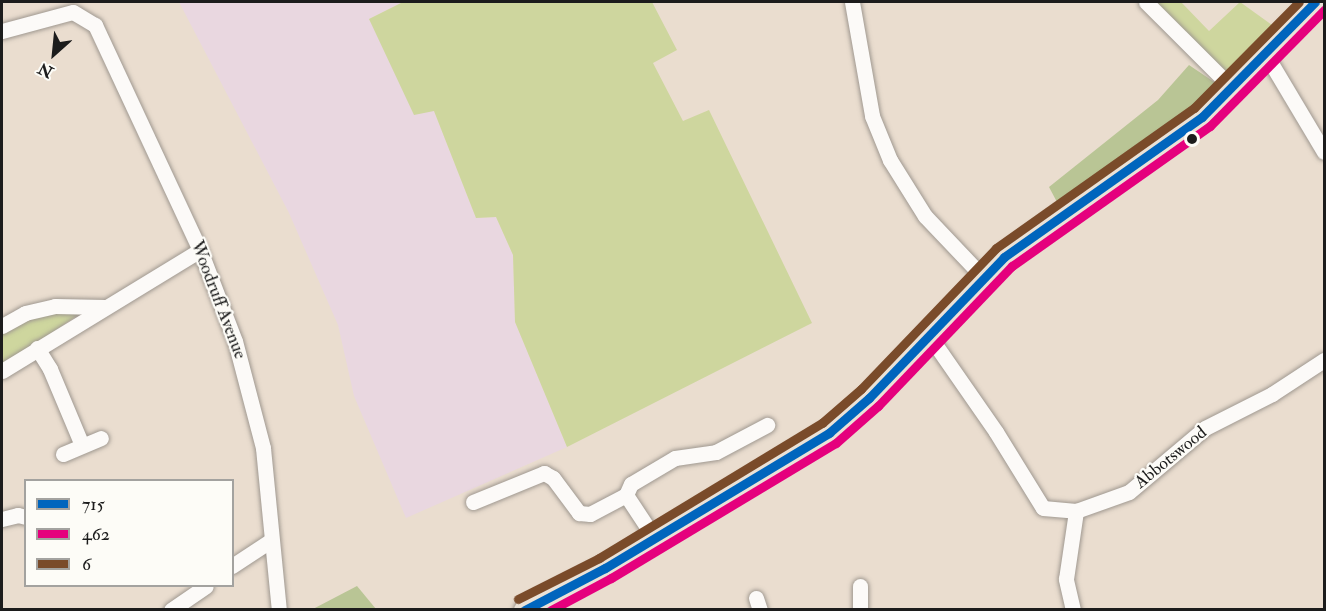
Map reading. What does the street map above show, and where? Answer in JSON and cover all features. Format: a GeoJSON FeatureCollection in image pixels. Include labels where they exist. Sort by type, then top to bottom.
{"type":"FeatureCollection","features":[{"type":"Feature","properties":{"kind":"main road"},"geometry":{"type":"LineString","coordinates":[[524,609],[655,539],[829,433],[869,398],[982,276],[1004,257],[1150,156],[1233,89],[1315,2]]}},
{"type":"Feature","properties":{"kind":"street"},"geometry":{"type":"LineString","coordinates":[[852,2],[872,116],[890,160],[926,216],[982,276]]}},
{"type":"Feature","properties":{"kind":"street"},"geometry":{"type":"LineString","coordinates":[[1146,2],[1233,89]]}},
{"type":"Feature","properties":{"kind":"street","name":"Woodruff Avenue"},"geometry":{"type":"LineString","coordinates":[[2,31],[73,12],[82,15],[95,25],[200,250],[249,386],[263,448],[270,541],[279,609]]}},
{"type":"Feature","properties":{"kind":"street"},"geometry":{"type":"LineString","coordinates":[[1265,53],[1324,152]]}},
{"type":"Feature","properties":{"kind":"street"},"geometry":{"type":"LineString","coordinates":[[2,371],[200,250]]}},
{"type":"Feature","properties":{"kind":"street"},"geometry":{"type":"LineString","coordinates":[[2,326],[25,314],[55,306],[105,307]]}},
{"type":"Feature","properties":{"kind":"street","name":"Abbotswood"},"geometry":{"type":"LineString","coordinates":[[928,334],[996,432],[1043,508],[1076,511],[1129,492],[1205,428],[1272,394],[1324,360]]}},
{"type":"Feature","properties":{"kind":"street"},"geometry":{"type":"LineString","coordinates":[[37,348],[50,369],[82,446]]}},
{"type":"Feature","properties":{"kind":"street"},"geometry":{"type":"LineString","coordinates":[[473,502],[544,472],[553,478],[579,513],[590,514],[626,495],[631,484],[675,458],[716,452],[767,425]]}},
{"type":"Feature","properties":{"kind":"street"},"geometry":{"type":"LineString","coordinates":[[63,454],[101,438]]}},
{"type":"Feature","properties":{"kind":"street"},"geometry":{"type":"LineString","coordinates":[[626,495],[655,539]]}},
{"type":"Feature","properties":{"kind":"street"},"geometry":{"type":"LineString","coordinates":[[1073,609],[1066,579],[1076,511]]}},
{"type":"Feature","properties":{"kind":"street"},"geometry":{"type":"LineString","coordinates":[[2,519],[18,515],[24,516]]}},
{"type":"Feature","properties":{"kind":"street"},"geometry":{"type":"LineString","coordinates":[[234,565],[270,541]]}},
{"type":"Feature","properties":{"kind":"street"},"geometry":{"type":"LineString","coordinates":[[860,586],[860,609]]}},
{"type":"Feature","properties":{"kind":"street"},"geometry":{"type":"LineString","coordinates":[[171,609],[203,587]]}},
{"type":"Feature","properties":{"kind":"shaded area"},"geometry":{"type":"Polygon","coordinates":[[[179,2],[403,2],[369,19],[434,111],[476,218],[496,217],[513,255],[515,322],[567,447],[406,518],[354,396],[338,325],[289,213],[179,2]]]}},
{"type":"Feature","properties":{"kind":"green space"},"geometry":{"type":"Polygon","coordinates":[[[403,2],[652,2],[677,50],[653,63],[683,121],[709,110],[812,323],[567,447],[515,322],[513,255],[496,217],[476,218],[434,111],[414,115],[369,19],[403,2]]]}},
{"type":"Feature","properties":{"kind":"green space"},"geometry":{"type":"Polygon","coordinates":[[[1153,2],[1181,2],[1209,31],[1240,2],[1276,28],[1230,75],[1153,2]]]}},
{"type":"Feature","properties":{"kind":"green space"},"geometry":{"type":"Polygon","coordinates":[[[1189,65],[1223,88],[1202,117],[1190,110],[1058,204],[1049,187],[1158,100],[1189,65]]]}},
{"type":"Feature","properties":{"kind":"green space"},"geometry":{"type":"Polygon","coordinates":[[[50,310],[81,313],[2,366],[2,330],[50,310]]]}},
{"type":"Feature","properties":{"kind":"green space"},"geometry":{"type":"Polygon","coordinates":[[[357,586],[376,609],[313,609],[357,586]]]}},
{"type":"Feature","properties":{"kind":"transit line","name":"6"},"geometry":{"type":"LineString","coordinates":[[518,599],[599,558],[822,423],[861,389],[996,248],[1194,108],[1299,2]]}},
{"type":"Feature","properties":{"kind":"transit line","name":"715"},"geometry":{"type":"LineString","coordinates":[[525,610],[605,568],[829,433],[869,398],[1004,257],[1202,117],[1315,2]]}},
{"type":"Feature","properties":{"kind":"transit line","name":"462"},"geometry":{"type":"LineString","coordinates":[[551,610],[611,578],[836,443],[878,406],[1012,266],[1210,126],[1324,10]]}}]}
